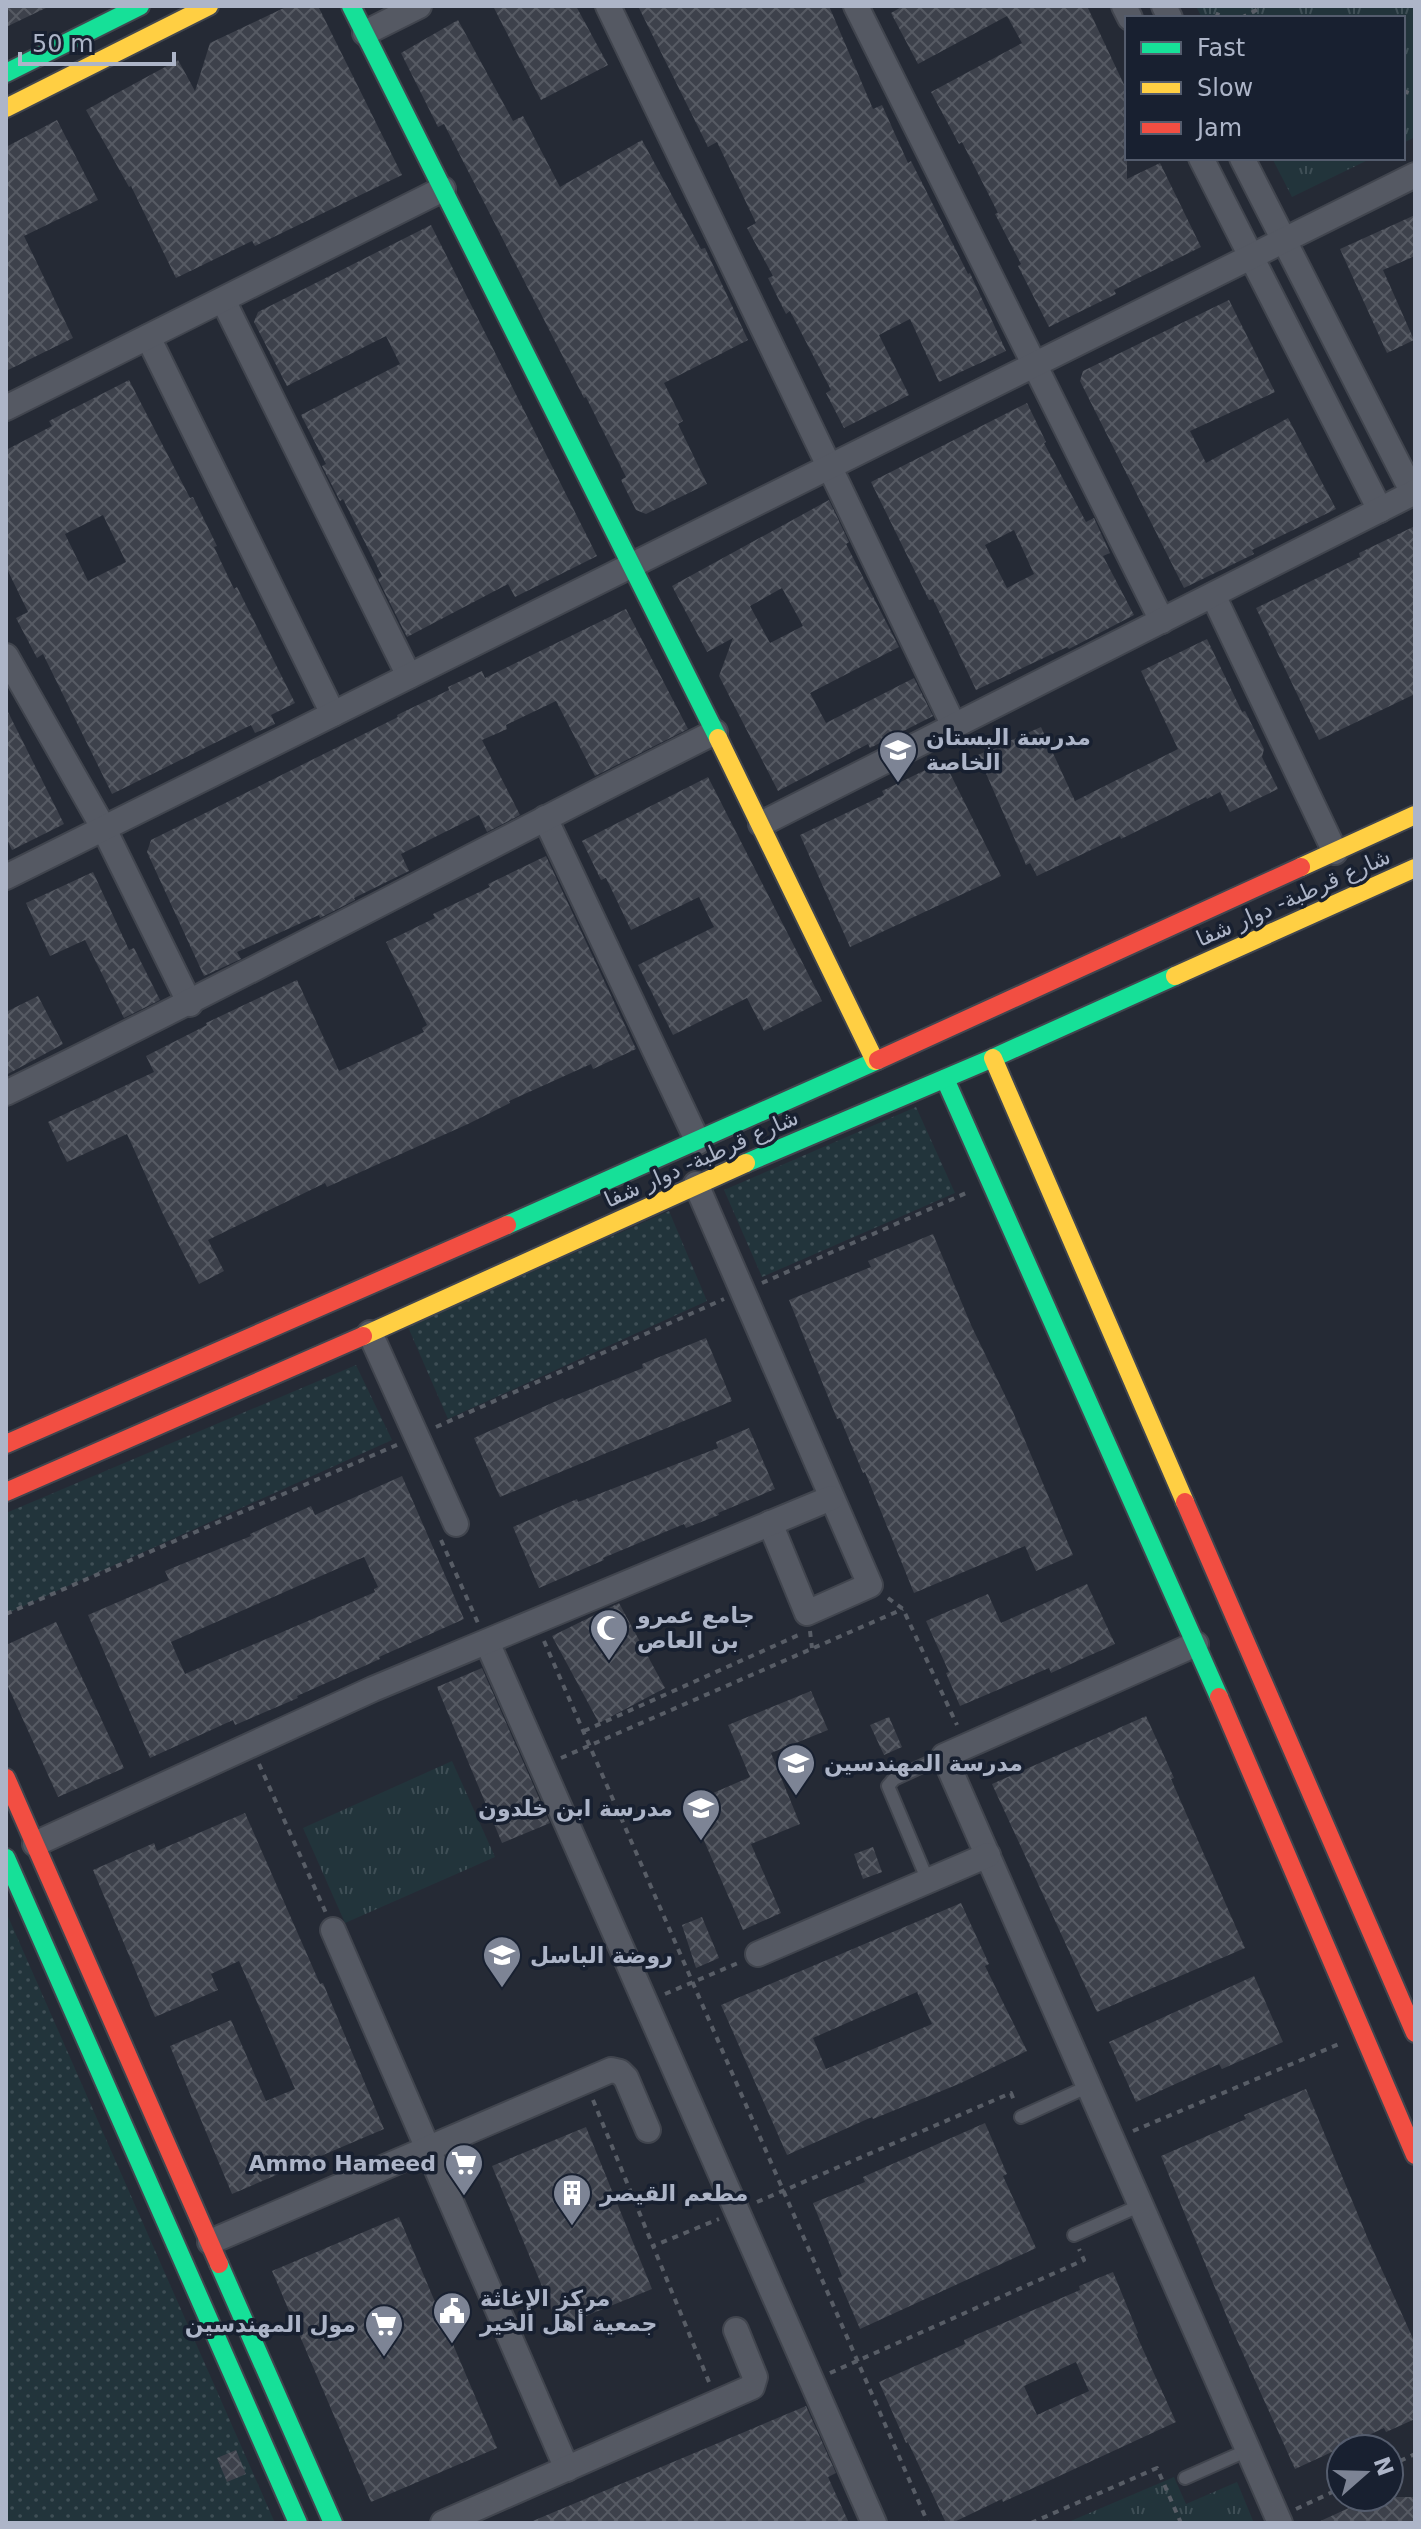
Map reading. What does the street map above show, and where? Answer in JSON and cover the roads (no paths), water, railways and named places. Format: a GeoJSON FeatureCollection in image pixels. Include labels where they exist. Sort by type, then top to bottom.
{"type":"FeatureCollection","features":[{"type":"Feature","properties":{"kind":"street"},"geometry":{"type":"LineString","coordinates":[[6,73],[140,6]]}},
{"type":"Feature","properties":{"kind":"street"},"geometry":{"type":"LineString","coordinates":[[6,108],[209,6]]}},
{"type":"Feature","properties":{"kind":"street"},"geometry":{"type":"LineString","coordinates":[[351,6],[761,824],[875,1061]]}},
{"type":"Feature","properties":{"kind":"street"},"geometry":{"type":"LineString","coordinates":[[365,33],[419,6]]}},
{"type":"Feature","properties":{"kind":"street"},"geometry":{"type":"LineString","coordinates":[[608,6],[954,726]]}},
{"type":"Feature","properties":{"kind":"street"},"geometry":{"type":"LineString","coordinates":[[856,6],[1162,621]]}},
{"type":"Feature","properties":{"kind":"street"},"geometry":{"type":"LineString","coordinates":[[1202,160],[1380,510]]}},
{"type":"Feature","properties":{"kind":"street"},"geometry":{"type":"LineString","coordinates":[[761,824],[1414,492],[1243,160]]}},
{"type":"Feature","properties":{"kind":"street"},"geometry":{"type":"LineString","coordinates":[[6,877],[1415,175]]}},
{"type":"Feature","properties":{"kind":"street"},"geometry":{"type":"LineString","coordinates":[[6,408],[443,189]]}},
{"type":"Feature","properties":{"kind":"street"},"geometry":{"type":"LineString","coordinates":[[223,300],[409,676]]}},
{"type":"Feature","properties":{"kind":"street"},"geometry":{"type":"LineString","coordinates":[[148,337],[333,714]]}},
{"type":"Feature","properties":{"kind":"street"},"geometry":{"type":"LineString","coordinates":[[1213,595],[1335,852]]}},
{"type":"Feature","properties":{"kind":"street"},"geometry":{"type":"LineString","coordinates":[[9,670],[104,829],[190,1004]]}},
{"type":"Feature","properties":{"kind":"street"},"geometry":{"type":"LineString","coordinates":[[6,1093],[190,1004],[715,732]]}},
{"type":"Feature","properties":{"kind":"street"},"geometry":{"type":"LineString","coordinates":[[6,1444],[505,1249],[698,1142],[1415,815]]}},
{"type":"Feature","properties":{"kind":"street"},"geometry":{"type":"LineString","coordinates":[[545,818],[698,1142]]}},
{"type":"Feature","properties":{"kind":"street","name":"شارع قرطبة- دوار شفا"},"geometry":{"type":"LineString","coordinates":[[6,1492],[370,1333],[505,1249],[696,1184],[993,1058],[1415,868]]}},
{"type":"Feature","properties":{"kind":"street"},"geometry":{"type":"LineString","coordinates":[[993,1058],[1415,2033]]}},
{"type":"Feature","properties":{"kind":"street"},"geometry":{"type":"LineString","coordinates":[[945,1079],[1196,1644],[1415,2155]]}},
{"type":"Feature","properties":{"kind":"street"},"geometry":{"type":"LineString","coordinates":[[696,1184],[870,1585],[807,1613],[770,1523]]}},
{"type":"Feature","properties":{"kind":"street"},"geometry":{"type":"LineString","coordinates":[[370,1333],[456,1524]]}},
{"type":"Feature","properties":{"kind":"street"},"geometry":{"type":"LineString","coordinates":[[298,2523],[6,1858],[373,1689],[831,1498]]}},
{"type":"Feature","properties":{"kind":"street"},"geometry":{"type":"LineString","coordinates":[[487,1642],[874,2523]]}},
{"type":"Feature","properties":{"kind":"street"},"geometry":{"type":"LineString","coordinates":[[1196,1644],[944,1756],[1279,2520]]}},
{"type":"Feature","properties":{"kind":"street"},"geometry":{"type":"LineString","coordinates":[[6,1778],[333,2523]]}},
{"type":"Feature","properties":{"kind":"street"},"geometry":{"type":"LineString","coordinates":[[758,1954],[988,1855]]}},
{"type":"Feature","properties":{"kind":"street"},"geometry":{"type":"LineString","coordinates":[[333,1930],[567,2469]]}},
{"type":"Feature","properties":{"kind":"street"},"geometry":{"type":"LineString","coordinates":[[1363,2034],[1407,2015]]}},
{"type":"Feature","properties":{"kind":"street"},"geometry":{"type":"LineString","coordinates":[[180,2254],[611,2070],[620,2072],[626,2078],[648,2130]]}},
{"type":"Feature","properties":{"kind":"street"},"geometry":{"type":"LineString","coordinates":[[443,2523],[752,2387],[756,2381],[736,2330]]}},
{"type":"Feature","properties":{"kind":"lane"},"geometry":{"type":"LineString","coordinates":[[928,1881],[888,1786],[894,1779],[944,1756]]}},
{"type":"Feature","properties":{"kind":"lane"},"geometry":{"type":"LineString","coordinates":[[1021,2117],[1089,2086]]}},
{"type":"Feature","properties":{"kind":"lane"},"geometry":{"type":"LineString","coordinates":[[1074,2235],[1141,2205]]}},
{"type":"Feature","properties":{"kind":"lane"},"geometry":{"type":"LineString","coordinates":[[1185,2478],[1248,2450]]}},
{"type":"Feature","properties":{"kind":"place","name":"مدرسة البستان الخاصة"},"geometry":{"type":"Point","coordinates":[898,784]}},
{"type":"Feature","properties":{"kind":"place","name":"جامع عمرو بن العاص"},"geometry":{"type":"Point","coordinates":[609,1662]}},
{"type":"Feature","properties":{"kind":"place","name":"مدرسة المهندسين"},"geometry":{"type":"Point","coordinates":[796,1797]}},
{"type":"Feature","properties":{"kind":"place","name":"مدرسة ابن خلدون"},"geometry":{"type":"Point","coordinates":[701,1842]}},
{"type":"Feature","properties":{"kind":"place","name":"روضة الباسل"},"geometry":{"type":"Point","coordinates":[502,1989]}},
{"type":"Feature","properties":{"kind":"place","name":"Ammo Hameed"},"geometry":{"type":"Point","coordinates":[464,2197]}},
{"type":"Feature","properties":{"kind":"place","name":"مطعم القيصر"},"geometry":{"type":"Point","coordinates":[572,2227]}},
{"type":"Feature","properties":{"kind":"place","name":"مركز الإغاثة جمعية أهل الخير"},"geometry":{"type":"Point","coordinates":[452,2345]}},
{"type":"Feature","properties":{"kind":"place","name":"مول المهندسين"},"geometry":{"type":"Point","coordinates":[384,2358]}}]}
